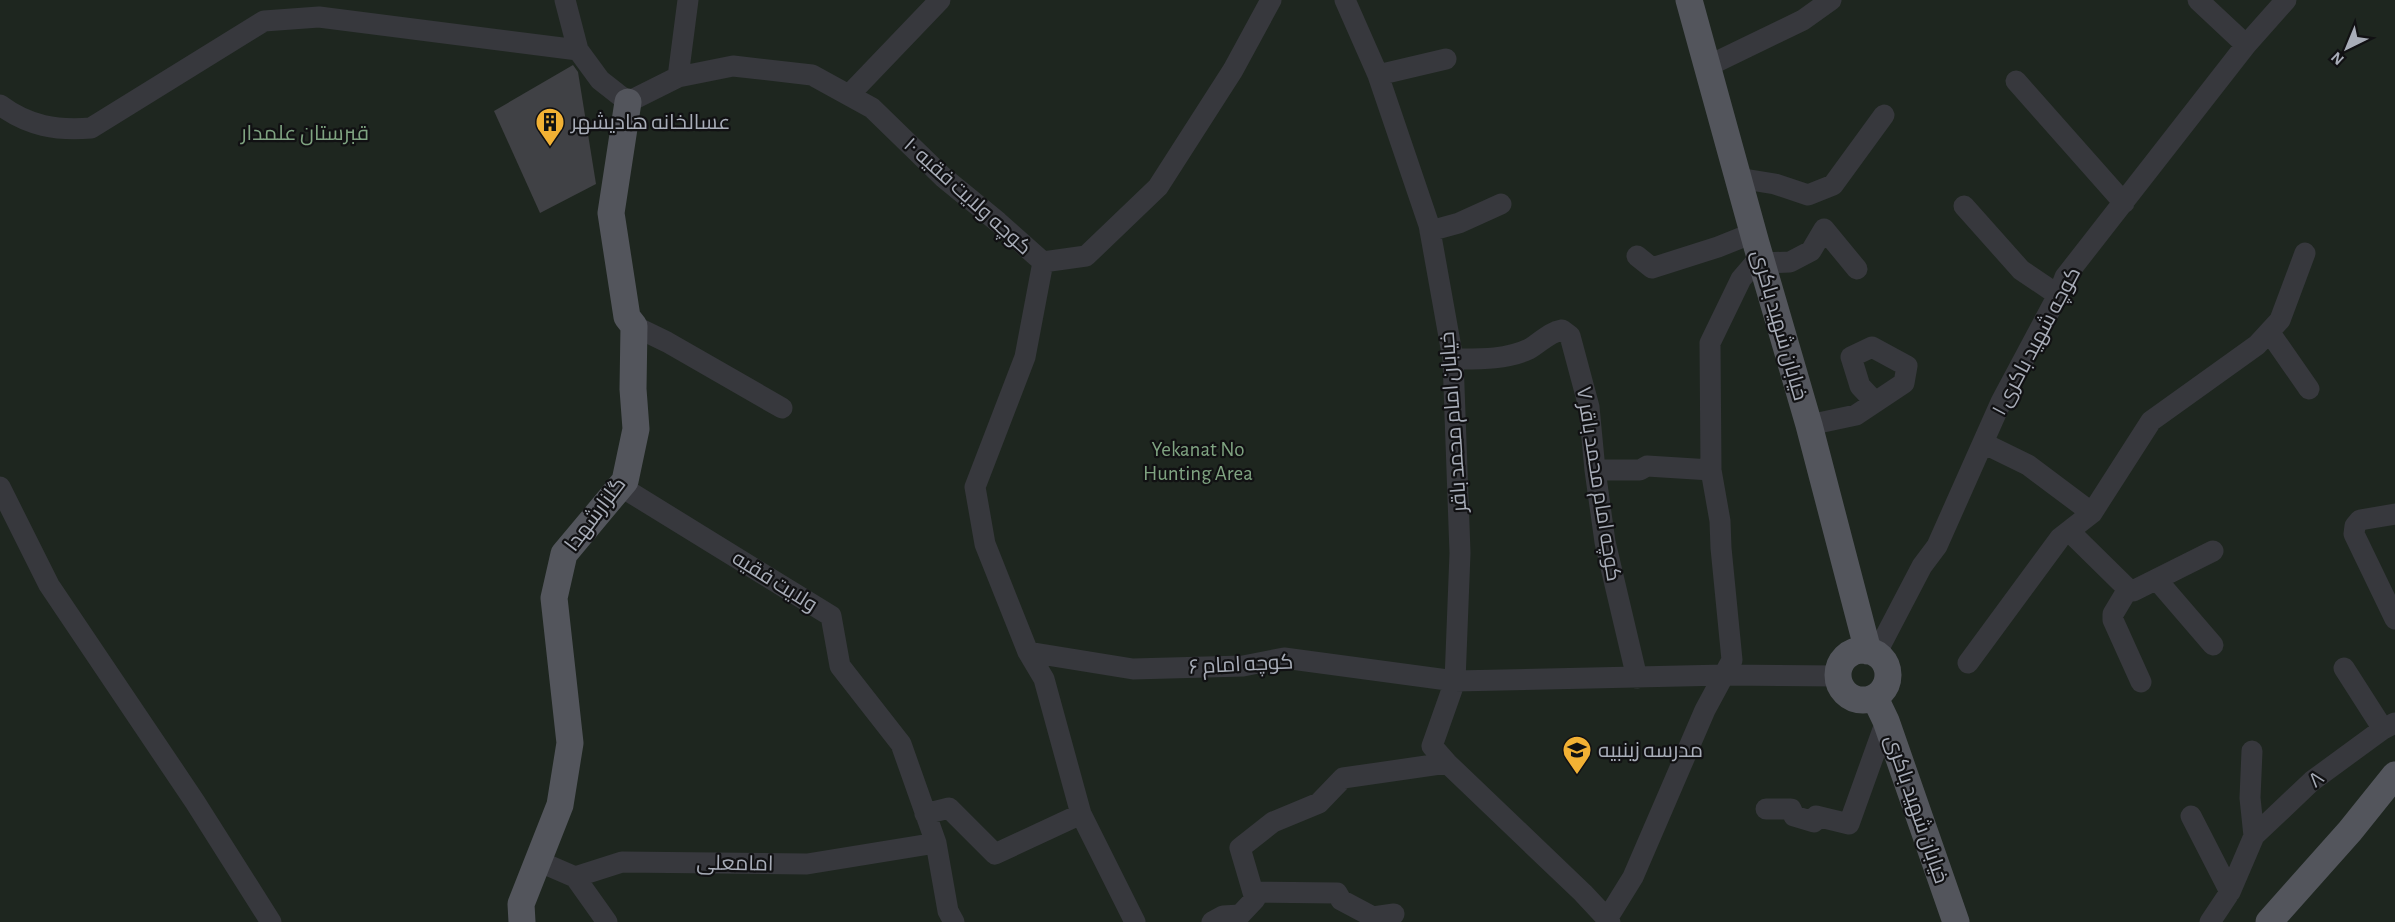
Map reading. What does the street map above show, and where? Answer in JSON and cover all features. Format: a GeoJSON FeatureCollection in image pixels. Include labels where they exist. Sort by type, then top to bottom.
{"type":"FeatureCollection","features":[{"type":"Feature","properties":{"kind":"main road","name":"خیابان شهید باکری"},"geometry":{"type":"LineString","coordinates":[[1689,0],[1872,652],[1885,663],[1888,676],[1880,710],[1956,922]]}},
{"type":"Feature","properties":{"kind":"main road","name":"گلزارشهدا"},"geometry":{"type":"LineString","coordinates":[[522,922],[521,904],[560,805],[570,742],[554,598],[564,554],[625,481],[636,429],[633,389],[634,326],[627,317],[611,213],[628,102]]}},
{"type":"Feature","properties":{"kind":"main road"},"geometry":{"type":"LineString","coordinates":[[1872,652],[1857,651],[1847,656],[1840,665],[1838,676],[1840,686],[1846,694],[1855,699],[1865,700],[1880,710]]}},
{"type":"Feature","properties":{"kind":"main road"},"geometry":{"type":"LineString","coordinates":[[2269,922],[2350,831],[2395,775]]}},
{"type":"Feature","properties":{"kind":"street"},"geometry":{"type":"LineString","coordinates":[[565,0],[579,50],[600,80],[628,102]]}},
{"type":"Feature","properties":{"kind":"street"},"geometry":{"type":"LineString","coordinates":[[678,77],[688,0]]}},
{"type":"Feature","properties":{"kind":"street"},"geometry":{"type":"LineString","coordinates":[[849,95],[940,0]]}},
{"type":"Feature","properties":{"kind":"street","name":"خیابان امام محمد باقر"},"geometry":{"type":"LineString","coordinates":[[1346,0],[1378,75],[1430,231],[1453,359],[1460,553],[1455,681],[1432,746],[1447,763]]}},
{"type":"Feature","properties":{"kind":"street"},"geometry":{"type":"LineString","coordinates":[[1708,66],[1803,20],[1831,0]]}},
{"type":"Feature","properties":{"kind":"street"},"geometry":{"type":"LineString","coordinates":[[2198,0],[2246,45]]}},
{"type":"Feature","properties":{"kind":"street","name":"کوچه شهید باکری ۱"},"geometry":{"type":"LineString","coordinates":[[1872,652],[1922,566],[1937,546],[2001,402],[2066,278],[2246,45],[2286,0]]}},
{"type":"Feature","properties":{"kind":"street","name":"کوچه ولایت فقیه ۱۰"},"geometry":{"type":"LineString","coordinates":[[628,102],[678,77],[733,66],[812,75],[872,108],[944,177],[1043,262],[1086,256],[1158,187],[1233,70],[1261,5]]}},
{"type":"Feature","properties":{"kind":"street"},"geometry":{"type":"LineString","coordinates":[[0,105],[13,115],[42,127],[68,130],[91,128],[264,21],[319,17],[579,50]]}},
{"type":"Feature","properties":{"kind":"street"},"geometry":{"type":"LineString","coordinates":[[1378,75],[1446,59]]}},
{"type":"Feature","properties":{"kind":"street"},"geometry":{"type":"LineString","coordinates":[[2016,81],[2124,203]]}},
{"type":"Feature","properties":{"kind":"street"},"geometry":{"type":"LineString","coordinates":[[1738,178],[1775,183],[1808,195],[1833,185],[1884,115]]}},
{"type":"Feature","properties":{"kind":"street"},"geometry":{"type":"LineString","coordinates":[[1430,231],[1459,223],[1501,204]]}},
{"type":"Feature","properties":{"kind":"street"},"geometry":{"type":"LineString","coordinates":[[1964,206],[2021,270],[2058,295]]}},
{"type":"Feature","properties":{"kind":"street"},"geometry":{"type":"LineString","coordinates":[[1637,256],[1652,268],[1718,247],[1758,251],[1790,261],[1811,251],[1824,228],[1857,269]]}},
{"type":"Feature","properties":{"kind":"street"},"geometry":{"type":"LineString","coordinates":[[1212,922],[1223,916],[1240,915],[1255,899],[1240,848],[1273,822],[1319,803],[1343,777],[1447,763],[1583,893],[1608,920],[1633,877],[1705,710],[1732,660],[1720,521],[1711,470],[1710,343],[1741,279],[1758,251]]}},
{"type":"Feature","properties":{"kind":"street"},"geometry":{"type":"LineString","coordinates":[[1968,663],[2060,538],[2092,513],[2151,421],[2257,345],[2270,333],[2280,320],[2305,254]]}},
{"type":"Feature","properties":{"kind":"street"},"geometry":{"type":"LineString","coordinates":[[1043,262],[1025,357],[975,487],[985,544],[1028,652],[1044,679],[1081,814],[1135,922]]}},
{"type":"Feature","properties":{"kind":"street"},"geometry":{"type":"LineString","coordinates":[[634,326],[667,342],[782,408]]}},
{"type":"Feature","properties":{"kind":"street","name":"کوچه امام محمد باقر ۷"},"geometry":{"type":"LineString","coordinates":[[1453,359],[1491,359],[1528,350],[1556,331],[1562,330],[1570,336],[1589,407],[1605,542],[1638,678]]}},
{"type":"Feature","properties":{"kind":"street"},"geometry":{"type":"LineString","coordinates":[[2270,333],[2309,389]]}},
{"type":"Feature","properties":{"kind":"street"},"geometry":{"type":"LineString","coordinates":[[1809,425],[1856,415],[1875,402]]}},
{"type":"Feature","properties":{"kind":"street"},"geometry":{"type":"LineString","coordinates":[[1983,443],[2028,465],[2092,513]]}},
{"type":"Feature","properties":{"kind":"street"},"geometry":{"type":"LineString","coordinates":[[1595,470],[1640,470],[1647,466],[1711,470]]}},
{"type":"Feature","properties":{"kind":"street","name":"ولایت فقیه"},"geometry":{"type":"LineString","coordinates":[[620,486],[831,616],[840,666],[901,744],[936,843],[948,911],[954,922]]}},
{"type":"Feature","properties":{"kind":"street"},"geometry":{"type":"LineString","coordinates":[[0,487],[49,585],[195,802],[271,922]]}},
{"type":"Feature","properties":{"kind":"street"},"geometry":{"type":"LineString","coordinates":[[2395,514],[2360,520],[2355,526],[2354,534],[2395,618]]}},
{"type":"Feature","properties":{"kind":"street"},"geometry":{"type":"LineString","coordinates":[[2069,531],[2128,590],[2138,590],[2213,551]]}},
{"type":"Feature","properties":{"kind":"street"},"geometry":{"type":"LineString","coordinates":[[2157,580],[2214,645]]}},
{"type":"Feature","properties":{"kind":"street"},"geometry":{"type":"LineString","coordinates":[[2128,590],[2113,615],[2113,620],[2141,682]]}},
{"type":"Feature","properties":{"kind":"street","name":"کوچه امام ۶"},"geometry":{"type":"LineString","coordinates":[[1028,652],[1133,669],[1243,666],[1284,657],[1455,681],[1725,675],[1838,676]]}},
{"type":"Feature","properties":{"kind":"street"},"geometry":{"type":"LineString","coordinates":[[2344,668],[2389,726]]}},
{"type":"Feature","properties":{"kind":"street"},"geometry":{"type":"LineString","coordinates":[[1766,808],[1791,809],[1794,816],[1814,822],[1816,816],[1849,824],[1880,710]]}},
{"type":"Feature","properties":{"kind":"street","name":"۸"},"geometry":{"type":"LineString","coordinates":[[2254,836],[2312,781],[2389,726]]}},
{"type":"Feature","properties":{"kind":"street"},"geometry":{"type":"LineString","coordinates":[[2210,922],[2230,892],[2254,836],[2250,798],[2252,751]]}},
{"type":"Feature","properties":{"kind":"street"},"geometry":{"type":"LineString","coordinates":[[925,814],[949,808],[995,854],[1081,814]]}},
{"type":"Feature","properties":{"kind":"street"},"geometry":{"type":"LineString","coordinates":[[2191,816],[2230,892]]}},
{"type":"Feature","properties":{"kind":"street","name":"امامعلی"},"geometry":{"type":"LineString","coordinates":[[574,877],[622,862],[807,864],[936,843]]}},
{"type":"Feature","properties":{"kind":"street"},"geometry":{"type":"LineString","coordinates":[[538,861],[574,877],[607,922]]}},
{"type":"Feature","properties":{"kind":"street"},"geometry":{"type":"LineString","coordinates":[[1253,892],[1337,893],[1341,900],[1373,917],[1394,914]]}},
{"type":"Feature","properties":{"kind":"green space","name":"Yekanat No Hunting Area"},"geometry":{"type":"Polygon","coordinates":[[[0,0],[2395,0],[2395,922],[0,922],[0,0]]]}},
{"type":"Feature","properties":{"kind":"building","name":"عسالخانه هادیشهر"},"geometry":{"type":"Polygon","coordinates":[[[573,65],[578,72],[596,184],[540,213],[494,111],[573,65]]]}},
{"type":"Feature","properties":{"kind":"place","name":"عسالخانه هادیشهر"},"geometry":{"type":"Point","coordinates":[550,148]}},
{"type":"Feature","properties":{"kind":"place","name":"مدرسه زینبیه"},"geometry":{"type":"Point","coordinates":[1577,776]}},
{"type":"Feature","properties":{"kind":"park label","name":"قبرستان علمدار"},"geometry":{"type":"Point","coordinates":[305,133]}}]}
